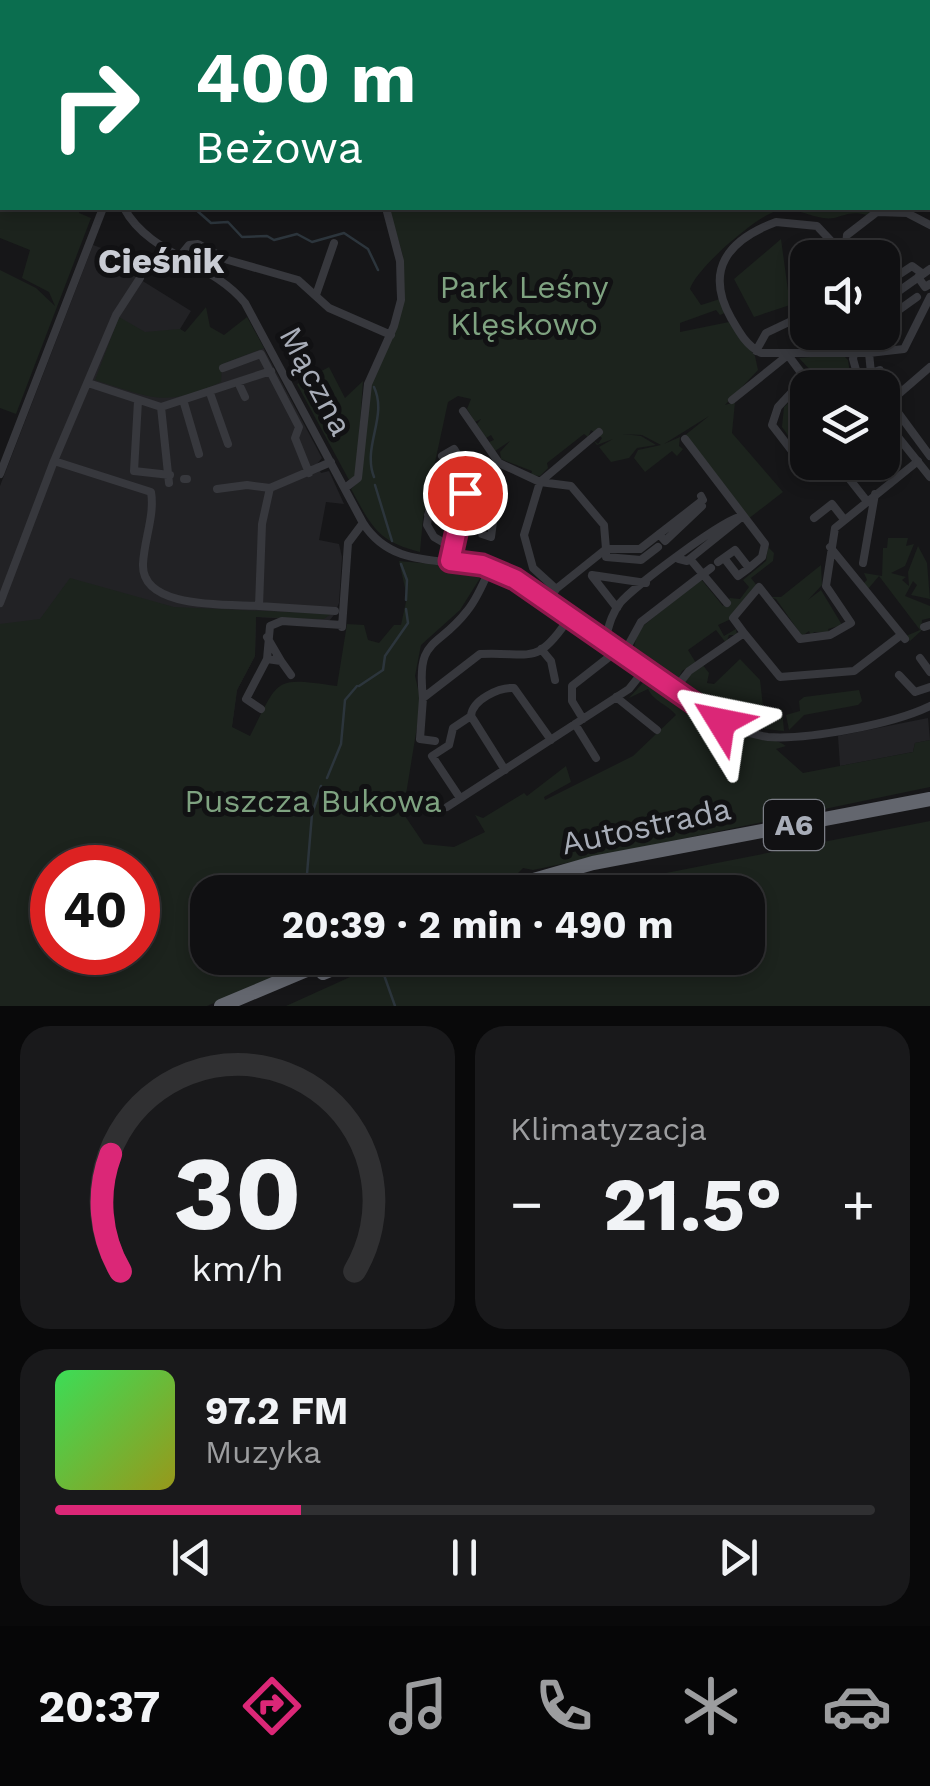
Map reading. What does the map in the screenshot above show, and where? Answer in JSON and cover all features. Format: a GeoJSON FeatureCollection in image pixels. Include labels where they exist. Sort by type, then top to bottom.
{"type":"FeatureCollection","features":[{"type":"Feature","properties":{"kind":"highway","name":"Autostrada"},"geometry":{"type":"LineString","coordinates":[[553,875],[930,799]]}},
{"type":"Feature","properties":{"kind":"highway","name":"Autostrada"},"geometry":{"type":"LineString","coordinates":[[588,875],[930,809]]}},
{"type":"Feature","properties":{"kind":"highway"},"geometry":{"type":"LineString","coordinates":[[222,1006],[306,975]]}},
{"type":"Feature","properties":{"kind":"highway"},"geometry":{"type":"LineString","coordinates":[[246,1006],[298,978]]}},
{"type":"Feature","properties":{"kind":"street"},"geometry":{"type":"LineString","coordinates":[[0,474],[102,210]]}},
{"type":"Feature","properties":{"kind":"street","name":"Mączna"},"geometry":{"type":"LineString","coordinates":[[126,210],[142,231],[236,292],[271,349],[363,522],[378,542],[400,556],[490,568],[548,600],[730,727],[771,737],[892,718],[930,706]]}},
{"type":"Feature","properties":{"kind":"street"},"geometry":{"type":"LineString","coordinates":[[345,488],[358,478],[368,384],[398,314],[402,277],[386,210]]}},
{"type":"Feature","properties":{"kind":"street"},"geometry":{"type":"LineString","coordinates":[[826,233],[847,235],[879,210]]}},
{"type":"Feature","properties":{"kind":"street"},"geometry":{"type":"LineString","coordinates":[[874,214],[887,210],[907,213],[930,225]]}},
{"type":"Feature","properties":{"kind":"street"},"geometry":{"type":"LineString","coordinates":[[832,240],[810,224],[776,222],[754,233],[722,261],[718,290],[740,333],[756,351],[788,356],[904,349],[928,301],[918,294],[900,308]]}},
{"type":"Feature","properties":{"kind":"street"},"geometry":{"type":"LineString","coordinates":[[847,235],[847,240]]}},
{"type":"Feature","properties":{"kind":"street"},"geometry":{"type":"LineString","coordinates":[[316,295],[334,242]]}},
{"type":"Feature","properties":{"kind":"street"},"geometry":{"type":"LineString","coordinates":[[180,256],[189,245],[198,244],[228,260],[298,280],[334,310],[391,335]]}},
{"type":"Feature","properties":{"kind":"street"},"geometry":{"type":"LineString","coordinates":[[900,274],[912,266],[924,274]]}},
{"type":"Feature","properties":{"kind":"street"},"geometry":{"type":"LineString","coordinates":[[924,274],[925,287],[930,284]]}},
{"type":"Feature","properties":{"kind":"street"},"geometry":{"type":"LineString","coordinates":[[900,291],[924,274]]}},
{"type":"Feature","properties":{"kind":"street"},"geometry":{"type":"LineString","coordinates":[[0,603],[116,315],[140,278]]}},
{"type":"Feature","properties":{"kind":"street"},"geometry":{"type":"LineString","coordinates":[[756,351],[766,333],[790,322]]}},
{"type":"Feature","properties":{"kind":"street"},"geometry":{"type":"LineString","coordinates":[[223,368],[271,349]]}},
{"type":"Feature","properties":{"kind":"street"},"geometry":{"type":"LineString","coordinates":[[854,350],[857,370]]}},
{"type":"Feature","properties":{"kind":"street"},"geometry":{"type":"LineString","coordinates":[[869,350],[871,370]]}},
{"type":"Feature","properties":{"kind":"street"},"geometry":{"type":"LineString","coordinates":[[261,354],[301,429],[295,438],[309,473]]}},
{"type":"Feature","properties":{"kind":"street"},"geometry":{"type":"LineString","coordinates":[[732,400],[788,356]]}},
{"type":"Feature","properties":{"kind":"street"},"geometry":{"type":"LineString","coordinates":[[788,356],[799,370]]}},
{"type":"Feature","properties":{"kind":"street"},"geometry":{"type":"LineString","coordinates":[[900,393],[930,367]]}},
{"type":"Feature","properties":{"kind":"street"},"geometry":{"type":"LineString","coordinates":[[88,382],[161,407],[184,403],[271,371]]}},
{"type":"Feature","properties":{"kind":"street"},"geometry":{"type":"LineString","coordinates":[[238,382],[245,397]]}},
{"type":"Feature","properties":{"kind":"street"},"geometry":{"type":"LineString","coordinates":[[210,393],[228,444]]}},
{"type":"Feature","properties":{"kind":"street"},"geometry":{"type":"LineString","coordinates":[[790,394],[778,407],[772,425],[790,448]]}},
{"type":"Feature","properties":{"kind":"street"},"geometry":{"type":"LineString","coordinates":[[138,401],[134,470],[170,480],[161,407]]}},
{"type":"Feature","properties":{"kind":"street"},"geometry":{"type":"LineString","coordinates":[[184,403],[199,454]]}},
{"type":"Feature","properties":{"kind":"street"},"geometry":{"type":"LineString","coordinates":[[464,410],[498,464],[540,482],[572,486],[604,526],[606,557],[642,560],[658,547]]}},
{"type":"Feature","properties":{"kind":"street"},"geometry":{"type":"LineString","coordinates":[[830,546],[903,637],[854,672],[780,678],[733,618],[759,588],[800,639],[830,635],[851,622],[827,589],[830,546],[843,518],[929,452],[900,416]]}},
{"type":"Feature","properties":{"kind":"street"},"geometry":{"type":"LineString","coordinates":[[556,589],[533,568],[524,536],[540,482],[599,432]]}},
{"type":"Feature","properties":{"kind":"street"},"geometry":{"type":"LineString","coordinates":[[900,439],[930,476]]}},
{"type":"Feature","properties":{"kind":"street"},"geometry":{"type":"LineString","coordinates":[[685,440],[766,545],[762,556],[738,576]]}},
{"type":"Feature","properties":{"kind":"street"},"geometry":{"type":"LineString","coordinates":[[0,442],[10,445]]}},
{"type":"Feature","properties":{"kind":"street"},"geometry":{"type":"LineString","coordinates":[[442,456],[454,449],[473,479]]}},
{"type":"Feature","properties":{"kind":"street"},"geometry":{"type":"LineString","coordinates":[[54,461],[151,492],[143,565],[146,578],[160,593],[176,599],[335,610]]}},
{"type":"Feature","properties":{"kind":"street"},"geometry":{"type":"LineString","coordinates":[[218,489],[247,485],[270,488],[332,462]]}},
{"type":"Feature","properties":{"kind":"street"},"geometry":{"type":"LineString","coordinates":[[450,561],[460,514],[473,479],[498,464]]}},
{"type":"Feature","properties":{"kind":"street"},"geometry":{"type":"LineString","coordinates":[[840,558],[864,562],[870,497],[853,480]]}},
{"type":"Feature","properties":{"kind":"street"},"geometry":{"type":"LineString","coordinates":[[445,482],[432,491],[429,532],[453,548]]}},
{"type":"Feature","properties":{"kind":"street"},"geometry":{"type":"LineString","coordinates":[[260,606],[262,524],[270,488]]}},
{"type":"Feature","properties":{"kind":"street"},"geometry":{"type":"LineString","coordinates":[[548,600],[606,549],[638,550],[659,534],[665,542],[704,500],[693,505],[682,522]]}},
{"type":"Feature","properties":{"kind":"street"},"geometry":{"type":"LineString","coordinates":[[814,518],[832,504],[843,518]]}},
{"type":"Feature","properties":{"kind":"street"},"geometry":{"type":"LineString","coordinates":[[428,515],[442,510]]}},
{"type":"Feature","properties":{"kind":"street"},"geometry":{"type":"LineString","coordinates":[[460,514],[483,520]]}},
{"type":"Feature","properties":{"kind":"street"},"geometry":{"type":"LineString","coordinates":[[605,640],[617,608],[730,518],[743,516]]}},
{"type":"Feature","properties":{"kind":"street"},"geometry":{"type":"LineString","coordinates":[[679,559],[691,558],[743,516]]}},
{"type":"Feature","properties":{"kind":"street"},"geometry":{"type":"LineString","coordinates":[[261,709],[246,698],[267,660],[267,637],[278,621],[342,626],[349,538],[363,522]]}},
{"type":"Feature","properties":{"kind":"street"},"geometry":{"type":"LineString","coordinates":[[691,547],[691,558],[726,603]]}},
{"type":"Feature","properties":{"kind":"street"},"geometry":{"type":"LineString","coordinates":[[596,758],[572,701],[572,686],[621,652],[636,627],[735,550],[749,568]]}},
{"type":"Feature","properties":{"kind":"street"},"geometry":{"type":"LineString","coordinates":[[718,563],[738,576],[746,587]]}},
{"type":"Feature","properties":{"kind":"street"},"geometry":{"type":"LineString","coordinates":[[584,565],[617,608]]}},
{"type":"Feature","properties":{"kind":"street"},"geometry":{"type":"LineString","coordinates":[[434,741],[420,739],[421,676],[428,646],[468,611],[490,568]]}},
{"type":"Feature","properties":{"kind":"street"},"geometry":{"type":"LineString","coordinates":[[592,575],[646,583]]}},
{"type":"Feature","properties":{"kind":"street"},"geometry":{"type":"LineString","coordinates":[[423,698],[480,654],[520,658],[541,649],[570,615]]}},
{"type":"Feature","properties":{"kind":"street"},"geometry":{"type":"LineString","coordinates":[[674,690],[689,671],[744,632]]}},
{"type":"Feature","properties":{"kind":"street"},"geometry":{"type":"LineString","coordinates":[[267,637],[290,675]]}},
{"type":"Feature","properties":{"kind":"street"},"geometry":{"type":"LineString","coordinates":[[541,649],[553,661],[555,680]]}},
{"type":"Feature","properties":{"kind":"street"},"geometry":{"type":"LineString","coordinates":[[920,658],[930,672]]}},
{"type":"Feature","properties":{"kind":"street"},"geometry":{"type":"LineString","coordinates":[[267,660],[281,661]]}},
{"type":"Feature","properties":{"kind":"street"},"geometry":{"type":"LineString","coordinates":[[447,807],[616,698],[634,685],[645,669]]}},
{"type":"Feature","properties":{"kind":"street"},"geometry":{"type":"LineString","coordinates":[[900,676],[915,692],[930,687]]}},
{"type":"Feature","properties":{"kind":"street"},"geometry":{"type":"LineString","coordinates":[[460,798],[432,756],[449,744],[453,728],[471,716],[478,702],[505,687],[514,688],[551,740]]}},
{"type":"Feature","properties":{"kind":"street"},"geometry":{"type":"LineString","coordinates":[[616,698],[657,730]]}},
{"type":"Feature","properties":{"kind":"street"},"geometry":{"type":"LineString","coordinates":[[471,716],[506,770]]}},
{"type":"Feature","properties":{"kind":"shaded area"},"geometry":{"type":"Polygon","coordinates":[[[93,245],[139,262],[133,275],[191,311],[180,329],[205,349],[255,332],[322,458],[317,464],[321,473],[329,471],[344,504],[326,502],[319,540],[339,544],[342,557],[339,603],[334,615],[329,621],[256,617],[255,656],[237,690],[231,733],[25,630],[0,624],[0,486],[93,245]]]}},
{"type":"Feature","properties":{"kind":"shaded area"},"geometry":{"type":"Polygon","coordinates":[[[928,718],[930,740],[915,743],[913,752],[840,766],[838,736],[928,718]]]}},
{"type":"Feature","properties":{"kind":"green space"},"geometry":{"type":"Polygon","coordinates":[[[0,210],[79,210],[91,218],[16,414],[0,408],[0,270],[36,288],[55,306],[49,292],[22,278],[30,250],[0,238],[0,210]]]}},
{"type":"Feature","properties":{"kind":"green space","name":"Park Leśny Klęskowo"},"geometry":{"type":"Polygon","coordinates":[[[390,210],[782,210],[754,223],[694,280],[690,289],[701,305],[720,299],[727,312],[720,315],[716,310],[680,323],[680,332],[729,322],[755,356],[758,370],[725,405],[735,402],[732,433],[783,492],[748,519],[684,436],[709,416],[664,444],[680,437],[679,446],[683,449],[677,456],[672,451],[645,472],[634,458],[638,450],[661,445],[642,435],[623,434],[641,436],[656,445],[637,448],[629,458],[611,462],[599,447],[613,439],[597,445],[593,440],[598,444],[602,438],[591,430],[588,437],[584,434],[547,463],[548,468],[540,476],[531,475],[532,471],[501,459],[500,452],[510,441],[495,451],[489,442],[494,440],[491,435],[486,438],[477,424],[481,419],[475,422],[467,409],[471,399],[458,396],[448,402],[423,518],[420,552],[394,543],[377,531],[351,489],[356,484],[367,394],[404,301],[403,256],[390,210]]]}},
{"type":"Feature","properties":{"kind":"green space","name":"Park Leśny Klęskowo"},"geometry":{"type":"Polygon","coordinates":[[[794,210],[874,210],[867,215],[817,217],[794,210]]]}},
{"type":"Feature","properties":{"kind":"green space"},"geometry":{"type":"Polygon","coordinates":[[[781,239],[790,305],[754,317],[734,279],[781,239]]]}},
{"type":"Feature","properties":{"kind":"green space"},"geometry":{"type":"Polygon","coordinates":[[[206,307],[210,327],[224,335],[247,317],[264,348],[222,364],[221,382],[171,398],[145,395],[95,380],[119,317],[145,332],[185,332],[206,307]]]}},
{"type":"Feature","properties":{"kind":"green space"},"geometry":{"type":"Polygon","coordinates":[[[842,354],[850,370],[810,370],[799,358],[842,354]]]}},
{"type":"Feature","properties":{"kind":"green space"},"geometry":{"type":"Polygon","coordinates":[[[329,367],[345,398],[363,381],[356,478],[349,480],[297,384],[329,367]]]}},
{"type":"Feature","properties":{"kind":"green space"},"geometry":{"type":"Polygon","coordinates":[[[790,401],[790,438],[782,427],[784,407],[790,401]]]}},
{"type":"Feature","properties":{"kind":"green space"},"geometry":{"type":"Polygon","coordinates":[[[888,538],[908,538],[906,546],[914,544],[905,566],[891,573],[906,577],[902,580],[909,586],[908,572],[918,546],[927,563],[930,599],[911,595],[917,585],[913,581],[905,596],[930,606],[930,618],[922,620],[921,631],[910,641],[906,636],[920,630],[879,576],[868,589],[863,584],[867,580],[864,573],[882,576],[883,548],[887,548],[888,538]]]}},
{"type":"Feature","properties":{"kind":"green space"},"geometry":{"type":"Polygon","coordinates":[[[768,547],[774,553],[773,561],[751,578],[758,587],[731,619],[718,625],[724,636],[736,629],[737,635],[729,635],[726,643],[716,630],[688,650],[696,663],[682,671],[676,683],[633,652],[638,630],[701,579],[723,606],[730,598],[740,599],[749,587],[743,580],[766,561],[768,547]]]}},
{"type":"Feature","properties":{"kind":"green space","name":"Puszcza Bukowa"},"geometry":{"type":"Polygon","coordinates":[[[399,561],[477,568],[482,575],[460,610],[421,645],[415,676],[421,702],[403,813],[424,844],[454,847],[485,832],[475,815],[483,818],[524,793],[527,796],[566,766],[571,782],[544,797],[545,800],[633,756],[676,715],[648,689],[629,698],[649,676],[720,725],[786,746],[776,749],[803,773],[913,752],[915,743],[930,740],[930,787],[533,870],[523,868],[516,875],[190,875],[190,975],[280,975],[207,1006],[0,1006],[0,624],[40,619],[70,578],[174,607],[331,614],[324,619],[256,617],[255,656],[237,690],[232,727],[250,736],[267,702],[281,686],[301,682],[337,686],[347,624],[364,625],[368,640],[379,643],[394,625],[401,625],[407,597],[399,561]]]}},
{"type":"Feature","properties":{"kind":"green space"},"geometry":{"type":"Polygon","coordinates":[[[821,565],[822,585],[808,600],[821,590],[842,625],[828,629],[830,633],[814,632],[811,636],[809,631],[802,636],[776,599],[770,597],[781,597],[821,565]]]}},
{"type":"Feature","properties":{"kind":"green space"},"geometry":{"type":"Polygon","coordinates":[[[740,659],[760,680],[764,715],[782,709],[784,731],[754,728],[752,716],[710,694],[707,698],[684,681],[702,664],[709,673],[707,683],[714,684],[740,659]]]}},
{"type":"Feature","properties":{"kind":"green space"},"geometry":{"type":"Polygon","coordinates":[[[859,690],[862,701],[858,705],[804,715],[789,730],[786,715],[800,711],[799,701],[804,697],[859,690]]]}},
{"type":"Feature","properties":{"kind":"green space"},"geometry":{"type":"Polygon","coordinates":[[[930,821],[930,1006],[286,1006],[354,975],[765,975],[765,875],[655,875],[930,821]]]}},
{"type":"Feature","properties":{"kind":"waterway"},"geometry":{"type":"LineString","coordinates":[[196,210],[211,223],[228,222],[242,237],[267,236],[274,240],[297,234],[312,242],[344,233],[368,249],[378,270]]}},
{"type":"Feature","properties":{"kind":"waterway"},"geometry":{"type":"LineString","coordinates":[[374,387],[378,398],[371,454],[374,477]]}},
{"type":"Feature","properties":{"kind":"waterway"},"geometry":{"type":"LineString","coordinates":[[375,485],[392,541]]}},
{"type":"Feature","properties":{"kind":"waterway"},"geometry":{"type":"LineString","coordinates":[[401,564],[407,580],[406,600]]}},
{"type":"Feature","properties":{"kind":"waterway"},"geometry":{"type":"LineString","coordinates":[[359,686],[383,670],[385,656],[408,623],[406,609]]}},
{"type":"Feature","properties":{"kind":"waterway"},"geometry":{"type":"LineString","coordinates":[[327,778],[341,744],[345,700],[357,686]]}},
{"type":"Feature","properties":{"kind":"waterway"},"geometry":{"type":"LineString","coordinates":[[307,874],[312,814],[321,786]]}},
{"type":"Feature","properties":{"kind":"waterway"},"geometry":{"type":"LineString","coordinates":[[384,975],[395,1006]]}},
{"type":"Feature","properties":{"kind":"district","name":"Cieśnik"},"geometry":{"type":"Point","coordinates":[161,261]}},
{"type":"Feature","properties":{"kind":"route"},"geometry":{"type":"LineString","coordinates":[[465,493],[450,561],[482,565],[515,579],[721,722]]}}]}
